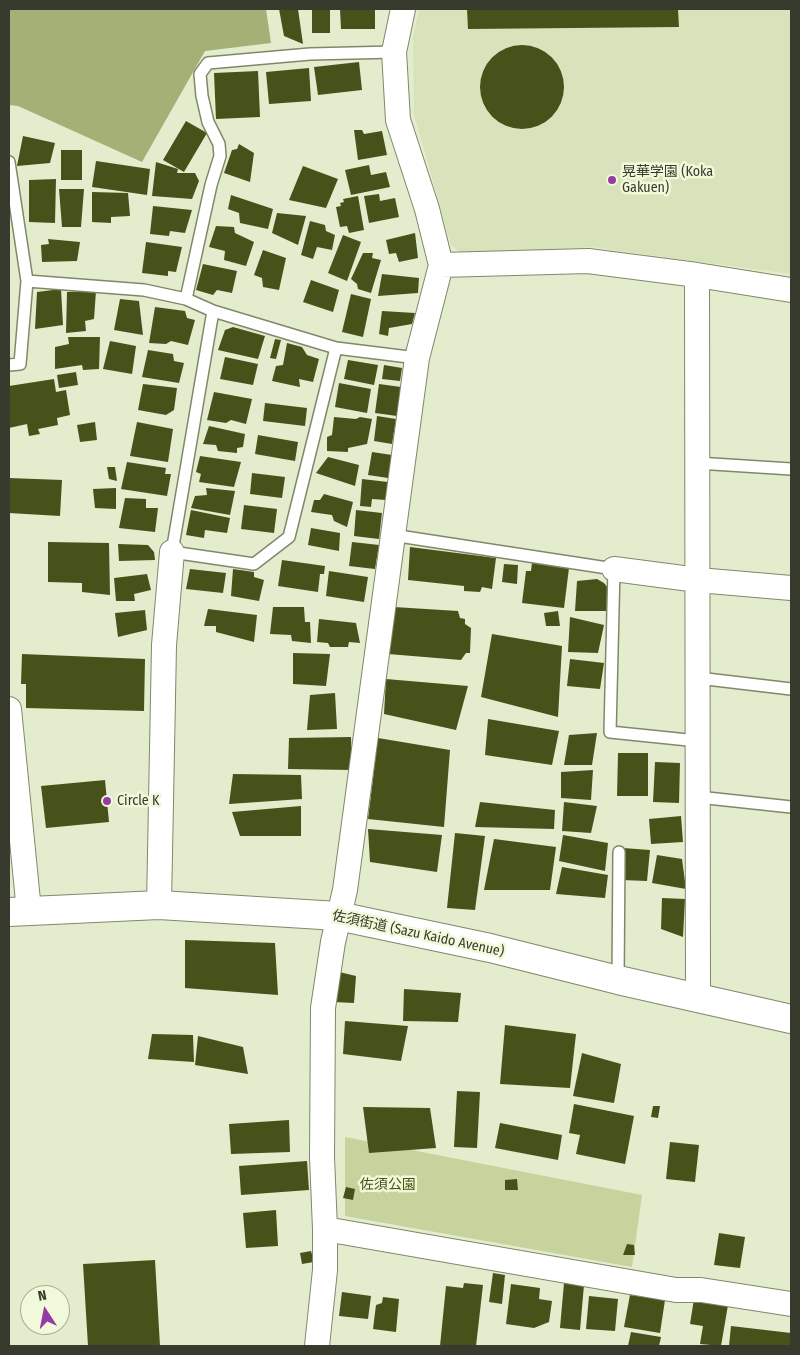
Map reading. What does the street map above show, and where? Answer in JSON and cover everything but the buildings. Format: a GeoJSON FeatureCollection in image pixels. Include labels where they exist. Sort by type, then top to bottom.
{"type":"FeatureCollection","features":[{"type":"Feature","properties":{"kind":"street"},"geometry":{"type":"LineString","coordinates":[[317,1346],[325,1270],[322,1158],[323,1008],[338,916],[345,890],[417,358],[441,265],[427,209],[398,120],[394,52],[403,9]]}},
{"type":"Feature","properties":{"kind":"street"},"geometry":{"type":"LineString","coordinates":[[441,265],[588,261],[697,275],[791,290]]}},
{"type":"Feature","properties":{"kind":"street"},"geometry":{"type":"LineString","coordinates":[[697,275],[698,998]]}},
{"type":"Feature","properties":{"kind":"street"},"geometry":{"type":"LineString","coordinates":[[159,905],[164,645],[172,552]]}},
{"type":"Feature","properties":{"kind":"street"},"geometry":{"type":"LineString","coordinates":[[614,569],[698,580],[791,588]]}},
{"type":"Feature","properties":{"kind":"street"},"geometry":{"type":"LineString","coordinates":[[9,709],[19,912]]}},
{"type":"Feature","properties":{"kind":"street","name":"佐須街道 (Sazu Kaido Avenue)"},"geometry":{"type":"LineString","coordinates":[[19,912],[159,905],[338,916],[490,948],[618,980],[791,1018]]}},
{"type":"Feature","properties":{"kind":"street"},"geometry":{"type":"LineString","coordinates":[[325,1229],[676,1290],[701,1290],[791,1304]]}},
{"type":"Feature","properties":{"kind":"lane"},"geometry":{"type":"LineString","coordinates":[[186,299],[220,156],[219,144],[208,122],[202,96],[200,74],[208,62],[310,54],[394,52]]}},
{"type":"Feature","properties":{"kind":"lane"},"geometry":{"type":"LineString","coordinates":[[9,162],[27,281],[20,364],[9,365]]}},
{"type":"Feature","properties":{"kind":"lane"},"geometry":{"type":"LineString","coordinates":[[27,281],[144,290],[186,299],[213,310],[336,348],[417,358]]}},
{"type":"Feature","properties":{"kind":"lane"},"geometry":{"type":"LineString","coordinates":[[213,310],[172,552],[254,564],[289,537],[336,348]]}},
{"type":"Feature","properties":{"kind":"lane"},"geometry":{"type":"LineString","coordinates":[[697,463],[791,470]]}},
{"type":"Feature","properties":{"kind":"lane"},"geometry":{"type":"LineString","coordinates":[[392,535],[614,569],[610,732],[698,741]]}},
{"type":"Feature","properties":{"kind":"lane"},"geometry":{"type":"LineString","coordinates":[[698,678],[791,690]]}},
{"type":"Feature","properties":{"kind":"lane"},"geometry":{"type":"LineString","coordinates":[[698,797],[791,807]]}},
{"type":"Feature","properties":{"kind":"lane"},"geometry":{"type":"LineString","coordinates":[[618,980],[619,852]]}},
{"type":"Feature","properties":{"kind":"shaded area"},"geometry":{"type":"Polygon","coordinates":[[[9,9],[266,9],[271,43],[205,51],[142,162],[18,106],[9,105],[9,9]]]}},
{"type":"Feature","properties":{"kind":"shaded area","name":"晃華学園 (Koka Gakuen)"},"geometry":{"type":"Polygon","coordinates":[[[419,9],[791,9],[791,274],[592,247],[465,255],[451,245],[414,114],[413,37],[419,9]]]}},
{"type":"Feature","properties":{"kind":"green space","name":"佐須公園"},"geometry":{"type":"Polygon","coordinates":[[[345,1137],[642,1195],[632,1267],[345,1216],[345,1137]]]}},
{"type":"Feature","properties":{"kind":"place","name":"晃華学園 (Koka Gakuen)"},"geometry":{"type":"Point","coordinates":[612,180]}},
{"type":"Feature","properties":{"kind":"place","name":"Circle K"},"geometry":{"type":"Point","coordinates":[107,801]}}]}
